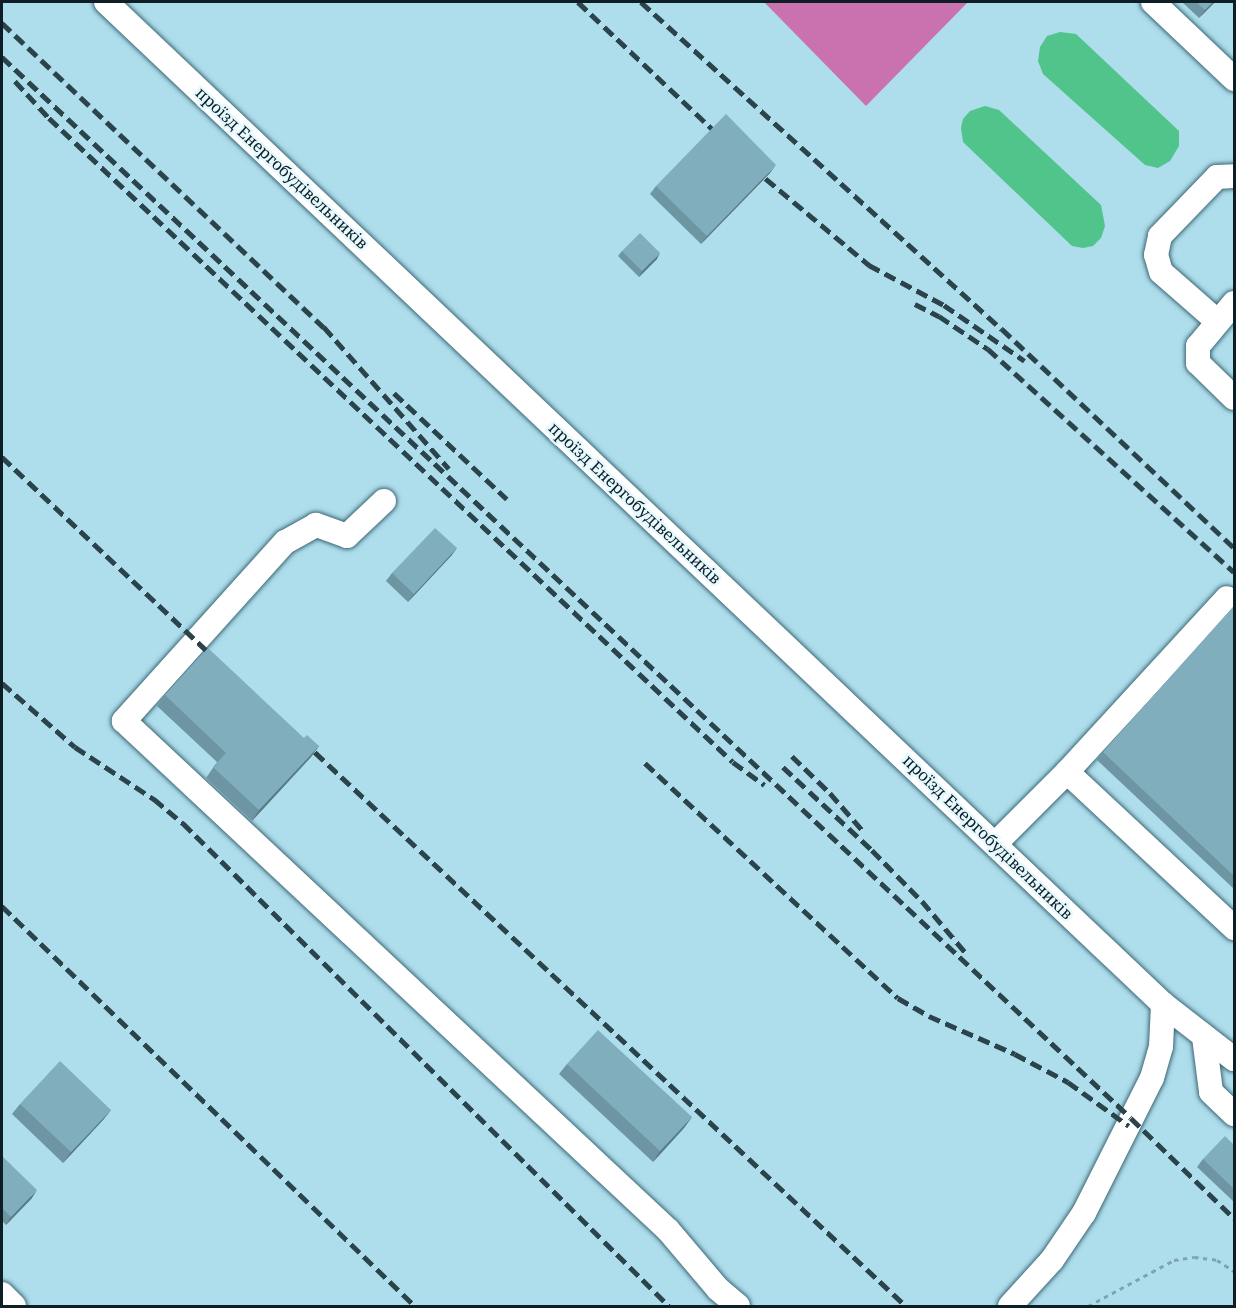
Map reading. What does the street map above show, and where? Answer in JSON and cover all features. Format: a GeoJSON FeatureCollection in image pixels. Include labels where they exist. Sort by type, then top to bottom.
{"type":"FeatureCollection","features":[{"type":"Feature","properties":{"kind":"street","name":"проїзд Енергобудівельників"},"geometry":{"type":"LineString","coordinates":[[106,2],[1163,1004],[1234,1059]]}},
{"type":"Feature","properties":{"kind":"street"},"geometry":{"type":"LineString","coordinates":[[1153,2],[1234,79]]}},
{"type":"Feature","properties":{"kind":"street"},"geometry":{"type":"LineString","coordinates":[[1217,321],[1161,272],[1156,255],[1160,236],[1217,177],[1234,176]]}},
{"type":"Feature","properties":{"kind":"street"},"geometry":{"type":"LineString","coordinates":[[1234,303],[1198,346],[1198,363],[1234,398]]}},
{"type":"Feature","properties":{"kind":"street"},"geometry":{"type":"LineString","coordinates":[[384,501],[347,536],[316,525],[285,542],[124,721],[668,1230],[718,1289],[738,1306]]}},
{"type":"Feature","properties":{"kind":"street"},"geometry":{"type":"LineString","coordinates":[[995,843],[1067,772],[1227,598]]}},
{"type":"Feature","properties":{"kind":"street"},"geometry":{"type":"LineString","coordinates":[[1067,772],[1234,928]]}},
{"type":"Feature","properties":{"kind":"street"},"geometry":{"type":"LineString","coordinates":[[1010,1306],[1052,1260],[1084,1213],[1152,1078],[1161,1047],[1163,1004]]}},
{"type":"Feature","properties":{"kind":"street"},"geometry":{"type":"LineString","coordinates":[[1204,1037],[1212,1092],[1234,1114]]}},
{"type":"Feature","properties":{"kind":"street"},"geometry":{"type":"LineString","coordinates":[[2,1294],[14,1306]]}},
{"type":"Feature","properties":{"kind":"path"},"geometry":{"type":"LineString","coordinates":[[1088,1306],[1174,1260],[1194,1257],[1217,1260],[1234,1271]]}},
{"type":"Feature","properties":{"kind":"shaded area"},"geometry":{"type":"Polygon","coordinates":[[[764,2],[968,2],[866,106],[764,2]]]}},
{"type":"Feature","properties":{"kind":"shaded area"},"geometry":{"type":"Polygon","coordinates":[[[1060,32],[1076,34],[1179,131],[1179,146],[1170,161],[1158,168],[1145,165],[1043,74],[1038,61],[1040,47],[1047,36],[1060,32]]]}},
{"type":"Feature","properties":{"kind":"shaded area"},"geometry":{"type":"Polygon","coordinates":[[[985,106],[999,110],[1101,205],[1105,226],[1101,238],[1093,246],[1083,248],[1072,246],[963,142],[961,128],[963,119],[970,111],[985,106]]]}},
{"type":"Feature","properties":{"kind":"building"},"geometry":{"type":"Polygon","coordinates":[[[1196,2],[1213,2],[1205,10],[1196,2]]]}},
{"type":"Feature","properties":{"kind":"building"},"geometry":{"type":"Polygon","coordinates":[[[726,114],[776,165],[707,236],[656,186],[726,114]]]}},
{"type":"Feature","properties":{"kind":"building"},"geometry":{"type":"Polygon","coordinates":[[[640,233],[660,253],[642,271],[622,251],[640,233]]]}},
{"type":"Feature","properties":{"kind":"building"},"geometry":{"type":"Polygon","coordinates":[[[435,528],[457,548],[414,594],[392,573],[435,528]]]}},
{"type":"Feature","properties":{"kind":"building"},"geometry":{"type":"Polygon","coordinates":[[[1234,606],[1234,876],[1103,752],[1234,606]]]}},
{"type":"Feature","properties":{"kind":"building"},"geometry":{"type":"Polygon","coordinates":[[[208,648],[304,738],[307,735],[319,746],[259,810],[213,767],[226,753],[165,695],[208,648]]]}},
{"type":"Feature","properties":{"kind":"building"},"geometry":{"type":"Polygon","coordinates":[[[598,1030],[692,1117],[660,1151],[567,1064],[598,1030]]]}},
{"type":"Feature","properties":{"kind":"building"},"geometry":{"type":"Polygon","coordinates":[[[60,1061],[111,1110],[71,1152],[20,1104],[60,1061]]]}},
{"type":"Feature","properties":{"kind":"building"},"geometry":{"type":"Polygon","coordinates":[[[1225,1136],[1234,1145],[1234,1189],[1203,1159],[1225,1136]]]}},
{"type":"Feature","properties":{"kind":"building"},"geometry":{"type":"Polygon","coordinates":[[[2,1156],[37,1190],[11,1217],[2,1208],[2,1156]]]}},
{"type":"Feature","properties":{"kind":"railway"},"geometry":{"type":"LineString","coordinates":[[578,2],[724,140]]}},
{"type":"Feature","properties":{"kind":"railway"},"geometry":{"type":"LineString","coordinates":[[641,2],[1002,329],[1234,548]]}},
{"type":"Feature","properties":{"kind":"railway"},"geometry":{"type":"LineString","coordinates":[[2,23],[324,327],[449,469]]}},
{"type":"Feature","properties":{"kind":"railway"},"geometry":{"type":"LineString","coordinates":[[2,57],[1131,1118],[1234,1218]]}},
{"type":"Feature","properties":{"kind":"railway"},"geometry":{"type":"LineString","coordinates":[[15,81],[49,118],[733,762],[765,785]]}},
{"type":"Feature","properties":{"kind":"railway"},"geometry":{"type":"LineString","coordinates":[[752,167],[869,265],[944,305],[1025,361]]}},
{"type":"Feature","properties":{"kind":"railway"},"geometry":{"type":"LineString","coordinates":[[915,304],[939,316],[988,349],[1234,572]]}},
{"type":"Feature","properties":{"kind":"railway"},"geometry":{"type":"LineString","coordinates":[[394,393],[507,499]]}},
{"type":"Feature","properties":{"kind":"railway"},"geometry":{"type":"LineString","coordinates":[[2,457],[219,662]]}},
{"type":"Feature","properties":{"kind":"railway"},"geometry":{"type":"LineString","coordinates":[[2,683],[75,747],[154,799],[183,823],[669,1306]]}},
{"type":"Feature","properties":{"kind":"railway"},"geometry":{"type":"LineString","coordinates":[[302,740],[906,1306]]}},
{"type":"Feature","properties":{"kind":"railway"},"geometry":{"type":"LineString","coordinates":[[792,756],[830,793],[864,832]]}},
{"type":"Feature","properties":{"kind":"railway"},"geometry":{"type":"LineString","coordinates":[[645,763],[898,998],[929,1016],[1015,1054],[1068,1082],[1129,1126]]}},
{"type":"Feature","properties":{"kind":"railway"},"geometry":{"type":"LineString","coordinates":[[783,767],[872,850],[922,901],[966,953]]}},
{"type":"Feature","properties":{"kind":"railway"},"geometry":{"type":"LineString","coordinates":[[2,906],[415,1306]]}}]}
